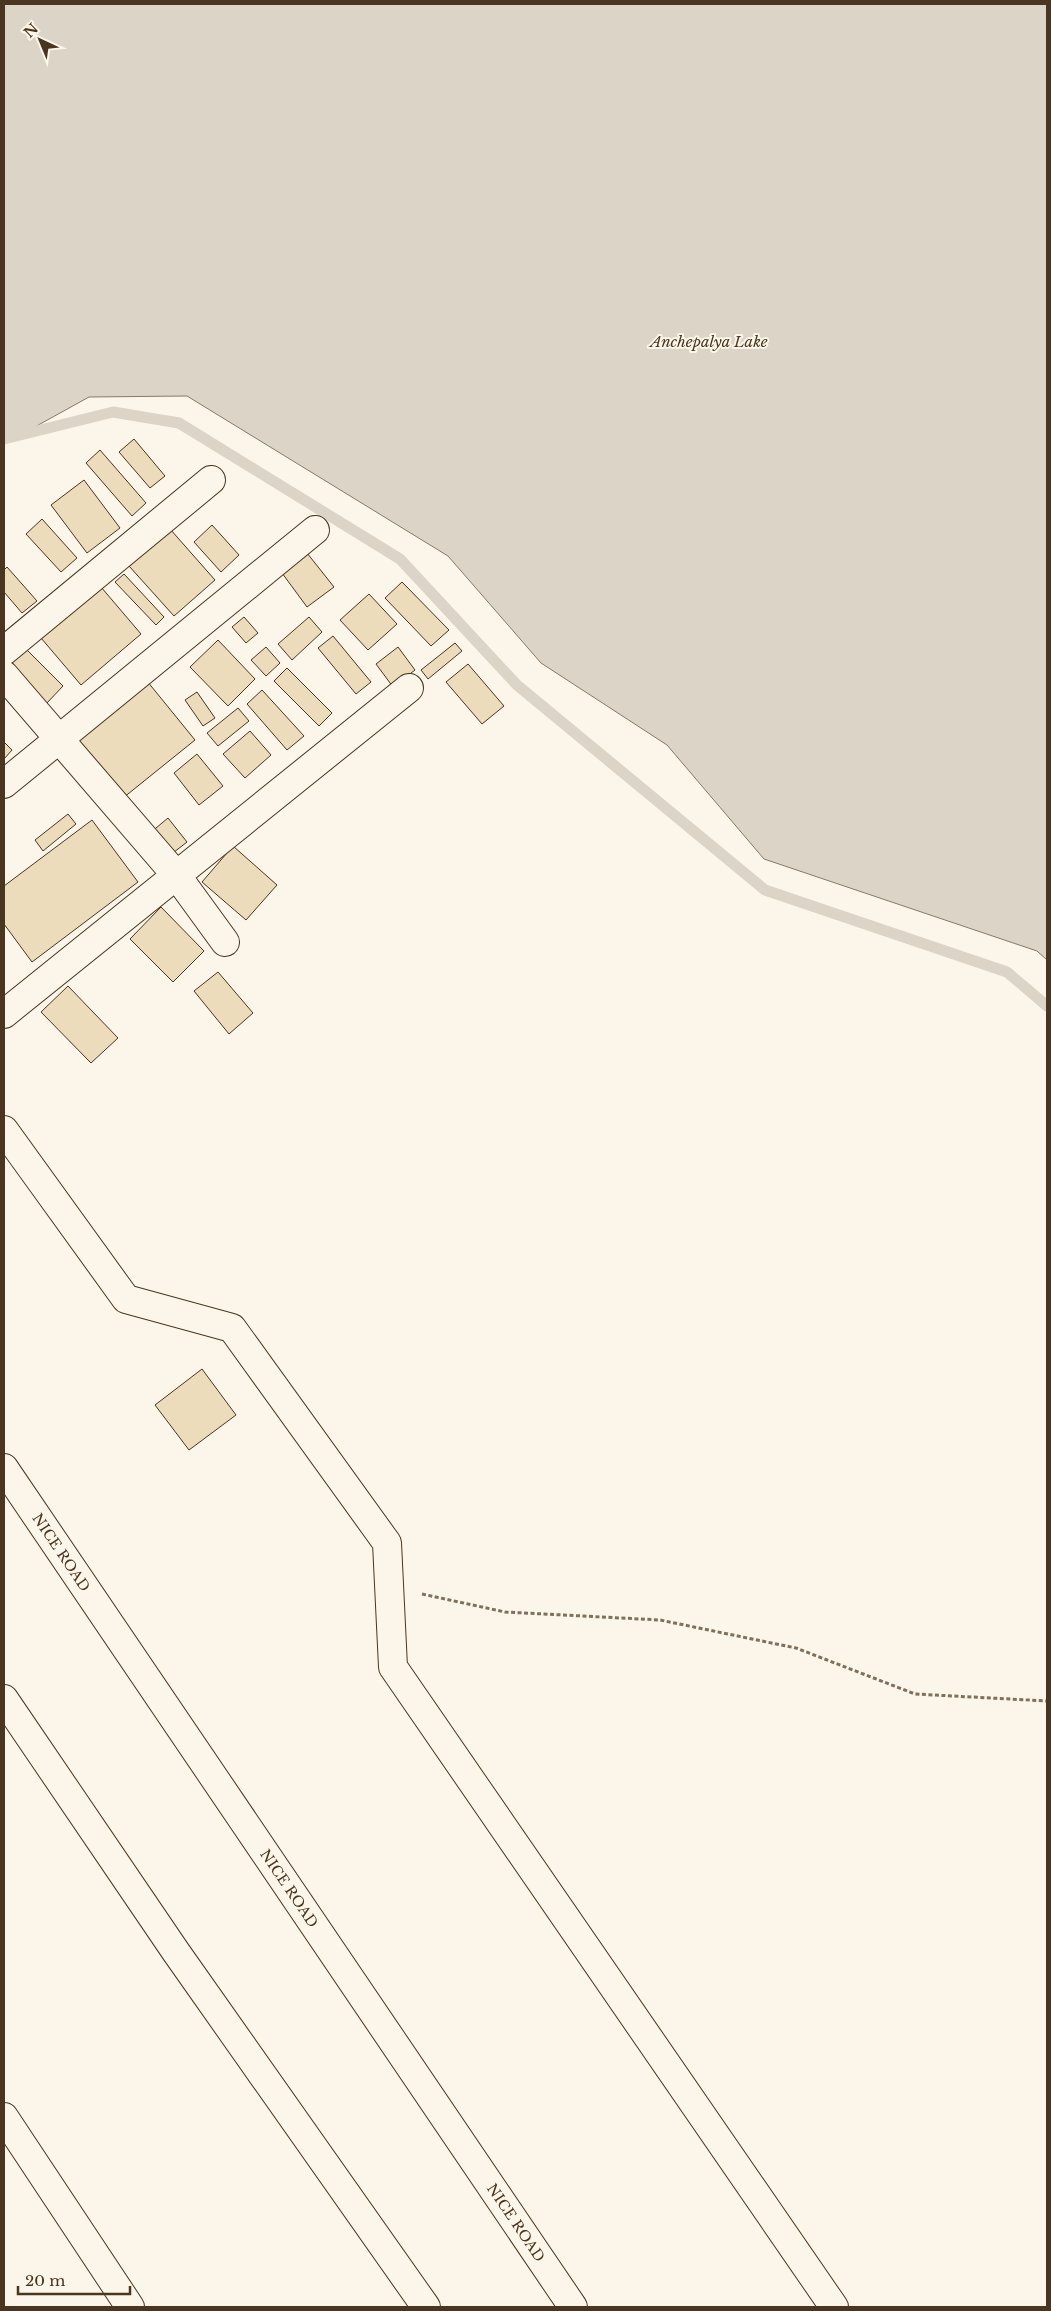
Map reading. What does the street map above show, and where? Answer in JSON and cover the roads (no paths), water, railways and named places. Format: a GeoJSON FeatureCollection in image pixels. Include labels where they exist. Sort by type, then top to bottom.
{"type":"FeatureCollection","features":[{"type":"Feature","properties":{"kind":"main road"},"geometry":{"type":"LineString","coordinates":[[4,651],[211,480]]}},
{"type":"Feature","properties":{"kind":"main road"},"geometry":{"type":"LineString","coordinates":[[4,784],[314,530]]}},
{"type":"Feature","properties":{"kind":"main road"},"geometry":{"type":"LineString","coordinates":[[4,675],[177,876],[225,942]]}},
{"type":"Feature","properties":{"kind":"main road"},"geometry":{"type":"LineString","coordinates":[[4,1014],[409,688]]}},
{"type":"Feature","properties":{"kind":"main road"},"geometry":{"type":"LineString","coordinates":[[4,1130],[126,1299],[232,1328],[387,1543],[393,1667],[834,2307]]}},
{"type":"Feature","properties":{"kind":"main road","name":"NICE ROAD"},"geometry":{"type":"LineString","coordinates":[[4,1468],[573,2307]]}},
{"type":"Feature","properties":{"kind":"main road"},"geometry":{"type":"LineString","coordinates":[[4,1699],[176,1952],[426,2307]]}},
{"type":"Feature","properties":{"kind":"main road"},"geometry":{"type":"LineString","coordinates":[[4,2117],[130,2307]]}},
{"type":"Feature","properties":{"kind":"water","name":"Anchepalya Lake"},"geometry":{"type":"Polygon","coordinates":[[[4,4],[1047,4],[1047,960],[1037,951],[764,859],[667,745],[541,663],[448,556],[187,396],[89,397],[4,444],[4,4]]]}},
{"type":"Feature","properties":{"kind":"waterway"},"geometry":{"type":"LineString","coordinates":[[4,439],[113,412],[179,423],[400,559],[517,685],[765,890],[1007,972],[1047,1006]]}}]}
